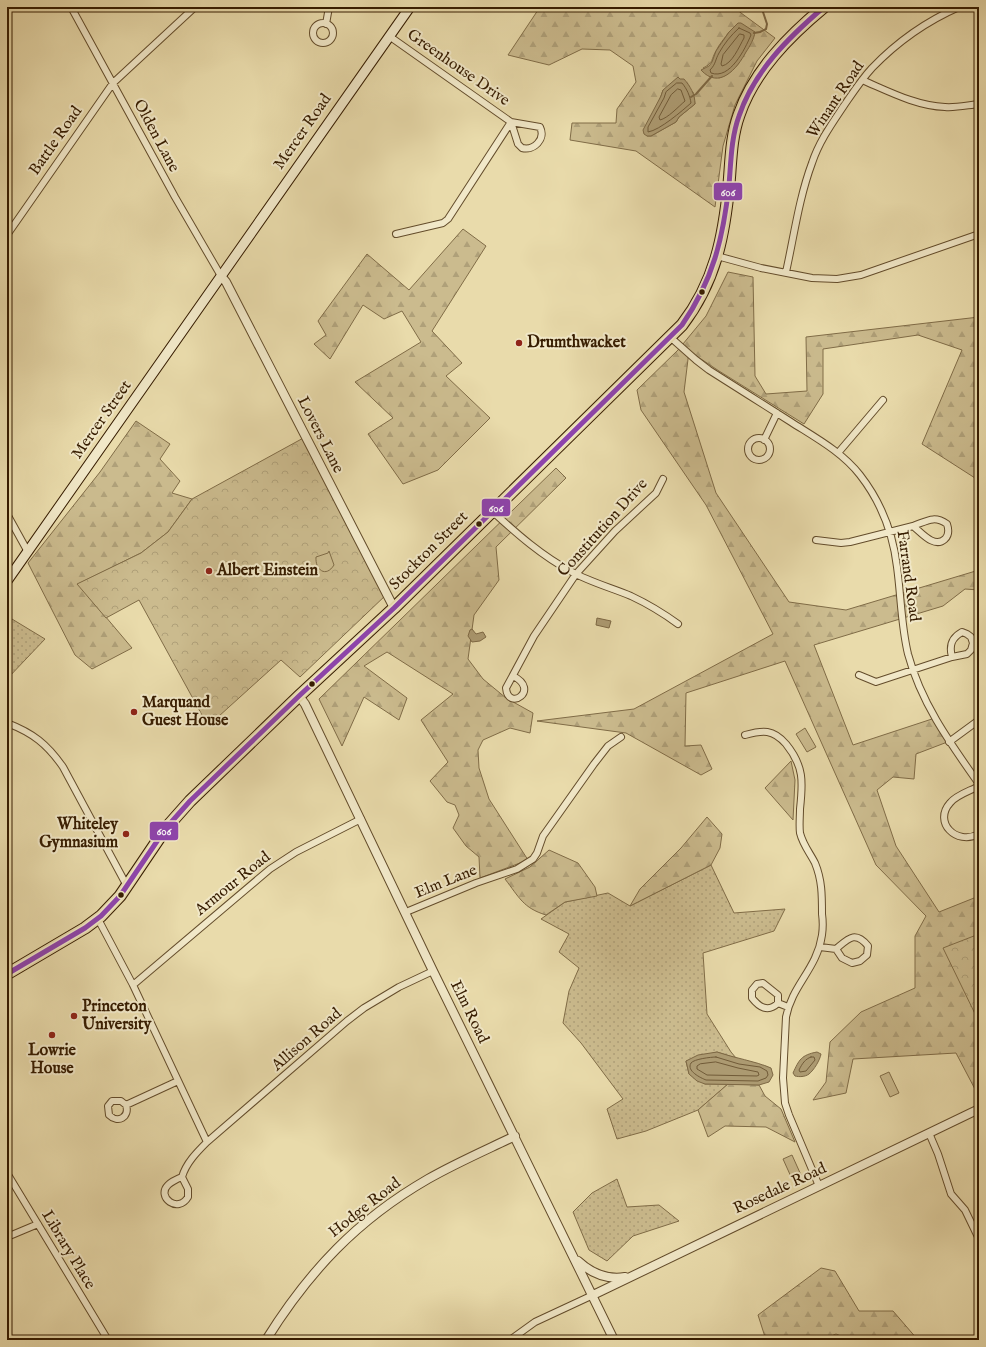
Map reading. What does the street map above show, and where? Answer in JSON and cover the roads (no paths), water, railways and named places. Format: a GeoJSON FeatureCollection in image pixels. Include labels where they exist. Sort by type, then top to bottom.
{"type":"FeatureCollection","features":[{"type":"Feature","properties":{"kind":"highway","name":"Stockton Street"},"geometry":{"type":"LineString","coordinates":[[8,971],[98,919],[112,906],[127,887],[166,828],[178,814],[299,696],[394,608],[682,325],[699,301],[717,256],[726,220],[733,141],[744,102],[767,65],[783,45],[824,7]]}},
{"type":"Feature","properties":{"kind":"main road","name":"Mercer Road"},"geometry":{"type":"LineString","coordinates":[[221,276],[410,7]]}},
{"type":"Feature","properties":{"kind":"main road","name":"Mercer Street"},"geometry":{"type":"LineString","coordinates":[[7,581],[221,276]]}},
{"type":"Feature","properties":{"kind":"street","name":"Olden Lane"},"geometry":{"type":"LineString","coordinates":[[71,7],[172,192],[221,276]]}},
{"type":"Feature","properties":{"kind":"street","name":"Battle Road"},"geometry":{"type":"LineString","coordinates":[[7,234],[113,83],[195,7]]}},
{"type":"Feature","properties":{"kind":"street"},"geometry":{"type":"LineString","coordinates":[[326,24],[329,7]]}},
{"type":"Feature","properties":{"kind":"street","name":"Winant Road"},"geometry":{"type":"LineString","coordinates":[[786,272],[806,180],[826,130],[872,68],[899,43],[922,27],[959,7]]}},
{"type":"Feature","properties":{"kind":"street","name":"Greenhouse Drive"},"geometry":{"type":"LineString","coordinates":[[389,36],[511,122],[537,126],[542,133],[541,139],[531,148],[522,148],[518,144],[511,122]]}},
{"type":"Feature","properties":{"kind":"street"},"geometry":{"type":"LineString","coordinates":[[862,80],[928,105],[945,107],[979,104]]}},
{"type":"Feature","properties":{"kind":"street"},"geometry":{"type":"LineString","coordinates":[[396,234],[443,223],[448,219],[511,122]]}},
{"type":"Feature","properties":{"kind":"street"},"geometry":{"type":"LineString","coordinates":[[717,256],[761,268],[824,279],[848,278],[861,275],[979,234]]}},
{"type":"Feature","properties":{"kind":"street","name":"Lovers Lane"},"geometry":{"type":"LineString","coordinates":[[221,276],[226,282],[394,608]]}},
{"type":"Feature","properties":{"kind":"street","name":"Farrand Road"},"geometry":{"type":"LineString","coordinates":[[670,337],[709,370],[838,453],[850,464],[867,485],[882,511],[890,531],[897,567],[904,637],[913,670],[927,705],[949,742],[979,785],[948,804],[945,815],[947,826],[954,834],[964,838],[979,834]]}},
{"type":"Feature","properties":{"kind":"street"},"geometry":{"type":"LineString","coordinates":[[838,453],[883,400]]}},
{"type":"Feature","properties":{"kind":"street"},"geometry":{"type":"LineString","coordinates":[[764,440],[777,413]]}},
{"type":"Feature","properties":{"kind":"street","name":"Constitution Drive"},"geometry":{"type":"LineString","coordinates":[[513,676],[547,616],[576,574],[615,531],[656,493],[663,479]]}},
{"type":"Feature","properties":{"kind":"street"},"geometry":{"type":"LineString","coordinates":[[492,511],[526,542],[561,566],[576,574],[632,596],[666,614],[678,624]]}},
{"type":"Feature","properties":{"kind":"street"},"geometry":{"type":"LineString","coordinates":[[7,514],[28,552]]}},
{"type":"Feature","properties":{"kind":"street"},"geometry":{"type":"LineString","coordinates":[[816,540],[841,543],[850,542],[913,526],[932,519],[941,520],[947,524],[949,531],[946,539],[939,543],[932,542],[913,526]]}},
{"type":"Feature","properties":{"kind":"street"},"geometry":{"type":"LineString","coordinates":[[859,675],[876,682],[952,657]]}},
{"type":"Feature","properties":{"kind":"street","name":"Elm Road"},"geometry":{"type":"LineString","coordinates":[[299,696],[305,704],[433,971],[614,1340]]}},
{"type":"Feature","properties":{"kind":"street"},"geometry":{"type":"LineString","coordinates":[[949,742],[979,720]]}},
{"type":"Feature","properties":{"kind":"street"},"geometry":{"type":"LineString","coordinates":[[7,723],[24,729],[36,736],[55,755],[63,767],[127,887]]}},
{"type":"Feature","properties":{"kind":"street"},"geometry":{"type":"LineString","coordinates":[[745,735],[761,731],[772,732],[782,740],[794,754],[800,769],[802,785],[799,826],[804,846],[815,865],[822,887],[823,931],[820,947],[811,968],[796,991],[788,1007],[786,1017],[783,1078],[785,1103],[819,1186]]}},
{"type":"Feature","properties":{"kind":"street","name":"Elm Lane"},"geometry":{"type":"LineString","coordinates":[[406,912],[517,869],[533,859],[538,853],[543,836],[594,764],[608,746],[621,737]]}},
{"type":"Feature","properties":{"kind":"street","name":"Armour Road"},"geometry":{"type":"LineString","coordinates":[[133,985],[270,869],[296,852],[361,819]]}},
{"type":"Feature","properties":{"kind":"street"},"geometry":{"type":"LineString","coordinates":[[98,919],[133,985],[207,1142]]}},
{"type":"Feature","properties":{"kind":"street"},"geometry":{"type":"LineString","coordinates":[[820,947],[836,950],[842,958],[852,963],[860,961],[867,955],[868,946],[863,940],[851,937],[836,950]]}},
{"type":"Feature","properties":{"kind":"street","name":"Allison Road"},"geometry":{"type":"LineString","coordinates":[[182,1177],[191,1159],[207,1142],[347,1021],[364,1008],[399,987],[433,971]]}},
{"type":"Feature","properties":{"kind":"street"},"geometry":{"type":"LineString","coordinates":[[763,983],[778,995],[778,1003],[773,1007],[765,1008],[757,1004],[752,998],[752,990],[757,984],[763,983]]}},
{"type":"Feature","properties":{"kind":"street"},"geometry":{"type":"LineString","coordinates":[[778,1003],[788,1007]]}},
{"type":"Feature","properties":{"kind":"street"},"geometry":{"type":"LineString","coordinates":[[126,1105],[178,1081]]}},
{"type":"Feature","properties":{"kind":"street","name":"Rosedale Road"},"geometry":{"type":"LineString","coordinates":[[593,1295],[979,1109]]}},
{"type":"Feature","properties":{"kind":"street"},"geometry":{"type":"LineString","coordinates":[[928,1133],[938,1154],[951,1194],[965,1210],[979,1240]]}},
{"type":"Feature","properties":{"kind":"street","name":"Hodge Road"},"geometry":{"type":"LineString","coordinates":[[266,1340],[308,1279],[339,1246],[372,1216],[409,1190],[428,1179],[515,1136]]}},
{"type":"Feature","properties":{"kind":"street","name":"Library Place"},"geometry":{"type":"LineString","coordinates":[[7,1173],[108,1340]]}},
{"type":"Feature","properties":{"kind":"street"},"geometry":{"type":"LineString","coordinates":[[182,1177],[188,1189],[188,1197],[182,1203],[172,1203],[166,1198],[165,1190],[169,1184],[182,1177]]}},
{"type":"Feature","properties":{"kind":"street"},"geometry":{"type":"LineString","coordinates":[[7,1237],[38,1224]]}},
{"type":"Feature","properties":{"kind":"street"},"geometry":{"type":"LineString","coordinates":[[575,1258],[589,1270],[600,1275],[616,1278],[634,1275]]}},
{"type":"Feature","properties":{"kind":"street"},"geometry":{"type":"LineString","coordinates":[[510,1340],[535,1322],[593,1295]]}},
{"type":"Feature","properties":{"kind":"water"},"geometry":{"type":"Polygon","coordinates":[[[738,23],[741,23],[755,32],[753,40],[738,65],[727,75],[721,78],[708,76],[701,70],[709,66],[716,51],[729,32],[738,23]]]}},
{"type":"Feature","properties":{"kind":"water"},"geometry":{"type":"Polygon","coordinates":[[[678,77],[680,79],[684,79],[690,87],[695,104],[679,117],[676,122],[651,136],[647,136],[644,134],[643,130],[663,90],[678,77]]]}},
{"type":"Feature","properties":{"kind":"water"},"geometry":{"type":"Polygon","coordinates":[[[597,618],[611,621],[609,628],[596,625],[597,618]]]}},
{"type":"Feature","properties":{"kind":"water"},"geometry":{"type":"Polygon","coordinates":[[[472,629],[476,634],[483,632],[486,637],[480,641],[472,642],[468,636],[470,630],[472,629]]]}},
{"type":"Feature","properties":{"kind":"water"},"geometry":{"type":"Polygon","coordinates":[[[717,1052],[771,1068],[773,1075],[769,1082],[759,1085],[705,1084],[697,1081],[689,1074],[686,1061],[698,1055],[717,1052]]]}},
{"type":"Feature","properties":{"kind":"water"},"geometry":{"type":"Polygon","coordinates":[[[817,1052],[821,1054],[811,1072],[800,1077],[795,1076],[793,1073],[801,1059],[807,1055],[817,1052]]]}},
{"type":"Feature","properties":{"kind":"waterway"},"geometry":{"type":"LineString","coordinates":[[754,33],[766,29],[767,24],[763,12],[765,7]]}},
{"type":"Feature","properties":{"kind":"waterway"},"geometry":{"type":"LineString","coordinates":[[691,97],[696,94],[712,76]]}},
{"type":"Feature","properties":{"kind":"place","name":"Drumthwacket"},"geometry":{"type":"Point","coordinates":[519,343]}},
{"type":"Feature","properties":{"kind":"place","name":"Albert Einstein"},"geometry":{"type":"Point","coordinates":[209,571]}},
{"type":"Feature","properties":{"kind":"place","name":"Marquand Guest House"},"geometry":{"type":"Point","coordinates":[134,712]}},
{"type":"Feature","properties":{"kind":"place","name":"Whiteley Gymnasium"},"geometry":{"type":"Point","coordinates":[126,834]}},
{"type":"Feature","properties":{"kind":"place","name":"Princeton University"},"geometry":{"type":"Point","coordinates":[74,1016]}},
{"type":"Feature","properties":{"kind":"place","name":"Lowrie House"},"geometry":{"type":"Point","coordinates":[52,1035]}}]}
